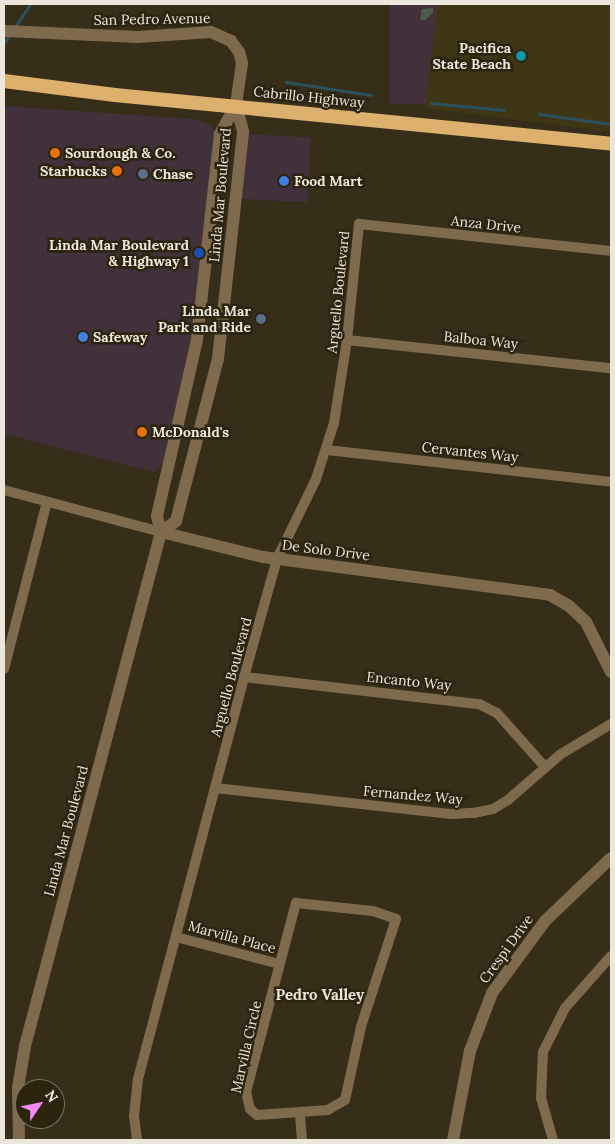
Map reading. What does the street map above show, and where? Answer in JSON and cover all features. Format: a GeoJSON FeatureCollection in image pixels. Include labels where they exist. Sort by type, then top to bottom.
{"type":"FeatureCollection","features":[{"type":"Feature","properties":{"kind":"highway","name":"Cabrillo Highway"},"geometry":{"type":"LineString","coordinates":[[4,81],[115,95],[236,105],[611,144]]}},
{"type":"Feature","properties":{"kind":"street","name":"San Pedro Avenue"},"geometry":{"type":"LineString","coordinates":[[4,31],[138,37],[199,32],[219,34],[231,41],[241,55],[236,105]]}},
{"type":"Feature","properties":{"kind":"street","name":"Linda Mar Boulevard"},"geometry":{"type":"LineString","coordinates":[[19,1140],[17,1095],[25,1046],[161,532],[157,516],[197,340],[220,134],[236,105]]}},
{"type":"Feature","properties":{"kind":"street","name":"Linda Mar Boulevard"},"geometry":{"type":"LineString","coordinates":[[161,532],[176,521],[218,359],[243,133],[236,105]]}},
{"type":"Feature","properties":{"kind":"street","name":"Anza Drive"},"geometry":{"type":"LineString","coordinates":[[359,224],[611,251]]}},
{"type":"Feature","properties":{"kind":"street","name":"Arguello Boulevard"},"geometry":{"type":"LineString","coordinates":[[137,1140],[134,1116],[138,1078],[244,677],[277,559],[305,506],[327,450],[339,397],[359,224]]}},
{"type":"Feature","properties":{"kind":"street","name":"Balboa Way"},"geometry":{"type":"LineString","coordinates":[[347,340],[611,368]]}},
{"type":"Feature","properties":{"kind":"street","name":"Cervantes Way"},"geometry":{"type":"LineString","coordinates":[[327,450],[611,482]]}},
{"type":"Feature","properties":{"kind":"street","name":"De Solo Drive"},"geometry":{"type":"LineString","coordinates":[[4,490],[161,532],[277,559],[550,595],[569,606],[586,622],[611,672]]}},
{"type":"Feature","properties":{"kind":"street"},"geometry":{"type":"LineString","coordinates":[[4,669],[48,502]]}},
{"type":"Feature","properties":{"kind":"street","name":"Encanto Way"},"geometry":{"type":"LineString","coordinates":[[244,677],[479,704],[497,713],[544,766]]}},
{"type":"Feature","properties":{"kind":"street","name":"Fernandez Way"},"geometry":{"type":"LineString","coordinates":[[215,788],[452,814],[474,813],[493,809],[508,800],[544,766],[611,724]]}},
{"type":"Feature","properties":{"kind":"street","name":"Crespi Drive"},"geometry":{"type":"LineString","coordinates":[[453,1140],[470,1051],[492,993],[546,921],[611,858]]}},
{"type":"Feature","properties":{"kind":"street","name":"Marvilla Circle"},"geometry":{"type":"LineString","coordinates":[[296,903],[373,911],[396,919],[361,1027],[345,1100],[328,1110],[300,1113],[257,1115],[246,1100],[296,903]]}},
{"type":"Feature","properties":{"kind":"street","name":"Marvilla Place"},"geometry":{"type":"LineString","coordinates":[[176,937],[280,964]]}},
{"type":"Feature","properties":{"kind":"street"},"geometry":{"type":"LineString","coordinates":[[553,1140],[541,1098],[539,1082],[543,1052],[565,1008],[611,956]]}},
{"type":"Feature","properties":{"kind":"street"},"geometry":{"type":"LineString","coordinates":[[300,1113],[302,1140]]}},
{"type":"Feature","properties":{"kind":"shaded area"},"geometry":{"type":"Polygon","coordinates":[[[390,4],[438,4],[438,104],[390,104],[390,4]]]}},
{"type":"Feature","properties":{"kind":"shaded area"},"geometry":{"type":"Polygon","coordinates":[[[4,106],[194,119],[211,125],[216,135],[186,384],[168,457],[154,472],[4,434],[4,106]]]}},
{"type":"Feature","properties":{"kind":"shaded area"},"geometry":{"type":"Polygon","coordinates":[[[245,134],[311,137],[308,202],[242,199],[245,134]]]}},
{"type":"Feature","properties":{"kind":"green space"},"geometry":{"type":"Polygon","coordinates":[[[433,8],[433,13],[425,20],[420,20],[422,9],[433,8]]]}},
{"type":"Feature","properties":{"kind":"sand","name":"Pacifica State Beach"},"geometry":{"type":"Polygon","coordinates":[[[438,4],[611,4],[611,132],[425,108],[438,4]]]}},
{"type":"Feature","properties":{"kind":"waterway"},"geometry":{"type":"LineString","coordinates":[[14,28],[30,4]]}},
{"type":"Feature","properties":{"kind":"waterway"},"geometry":{"type":"LineString","coordinates":[[4,43],[9,35]]}},
{"type":"Feature","properties":{"kind":"waterway"},"geometry":{"type":"LineString","coordinates":[[286,82],[371,95]]}},
{"type":"Feature","properties":{"kind":"waterway"},"geometry":{"type":"LineString","coordinates":[[431,103],[504,110]]}},
{"type":"Feature","properties":{"kind":"waterway"},"geometry":{"type":"LineString","coordinates":[[539,114],[611,124]]}},
{"type":"Feature","properties":{"kind":"place","name":"Pacifica State Beach"},"geometry":{"type":"Point","coordinates":[521,56]}},
{"type":"Feature","properties":{"kind":"place","name":"Sourdough & Co."},"geometry":{"type":"Point","coordinates":[55,153]}},
{"type":"Feature","properties":{"kind":"place","name":"Starbucks"},"geometry":{"type":"Point","coordinates":[117,171]}},
{"type":"Feature","properties":{"kind":"place","name":"Chase"},"geometry":{"type":"Point","coordinates":[143,174]}},
{"type":"Feature","properties":{"kind":"place","name":"Food Mart"},"geometry":{"type":"Point","coordinates":[284,181]}},
{"type":"Feature","properties":{"kind":"place","name":"Linda Mar Boulevard & Highway 1"},"geometry":{"type":"Point","coordinates":[199,253]}},
{"type":"Feature","properties":{"kind":"place","name":"Linda Mar Park and Ride"},"geometry":{"type":"Point","coordinates":[261,319]}},
{"type":"Feature","properties":{"kind":"place","name":"Safeway"},"geometry":{"type":"Point","coordinates":[83,337]}},
{"type":"Feature","properties":{"kind":"place","name":"McDonald's"},"geometry":{"type":"Point","coordinates":[142,432]}},
{"type":"Feature","properties":{"kind":"district","name":"Pedro Valley"},"geometry":{"type":"Point","coordinates":[320,995]}}]}
